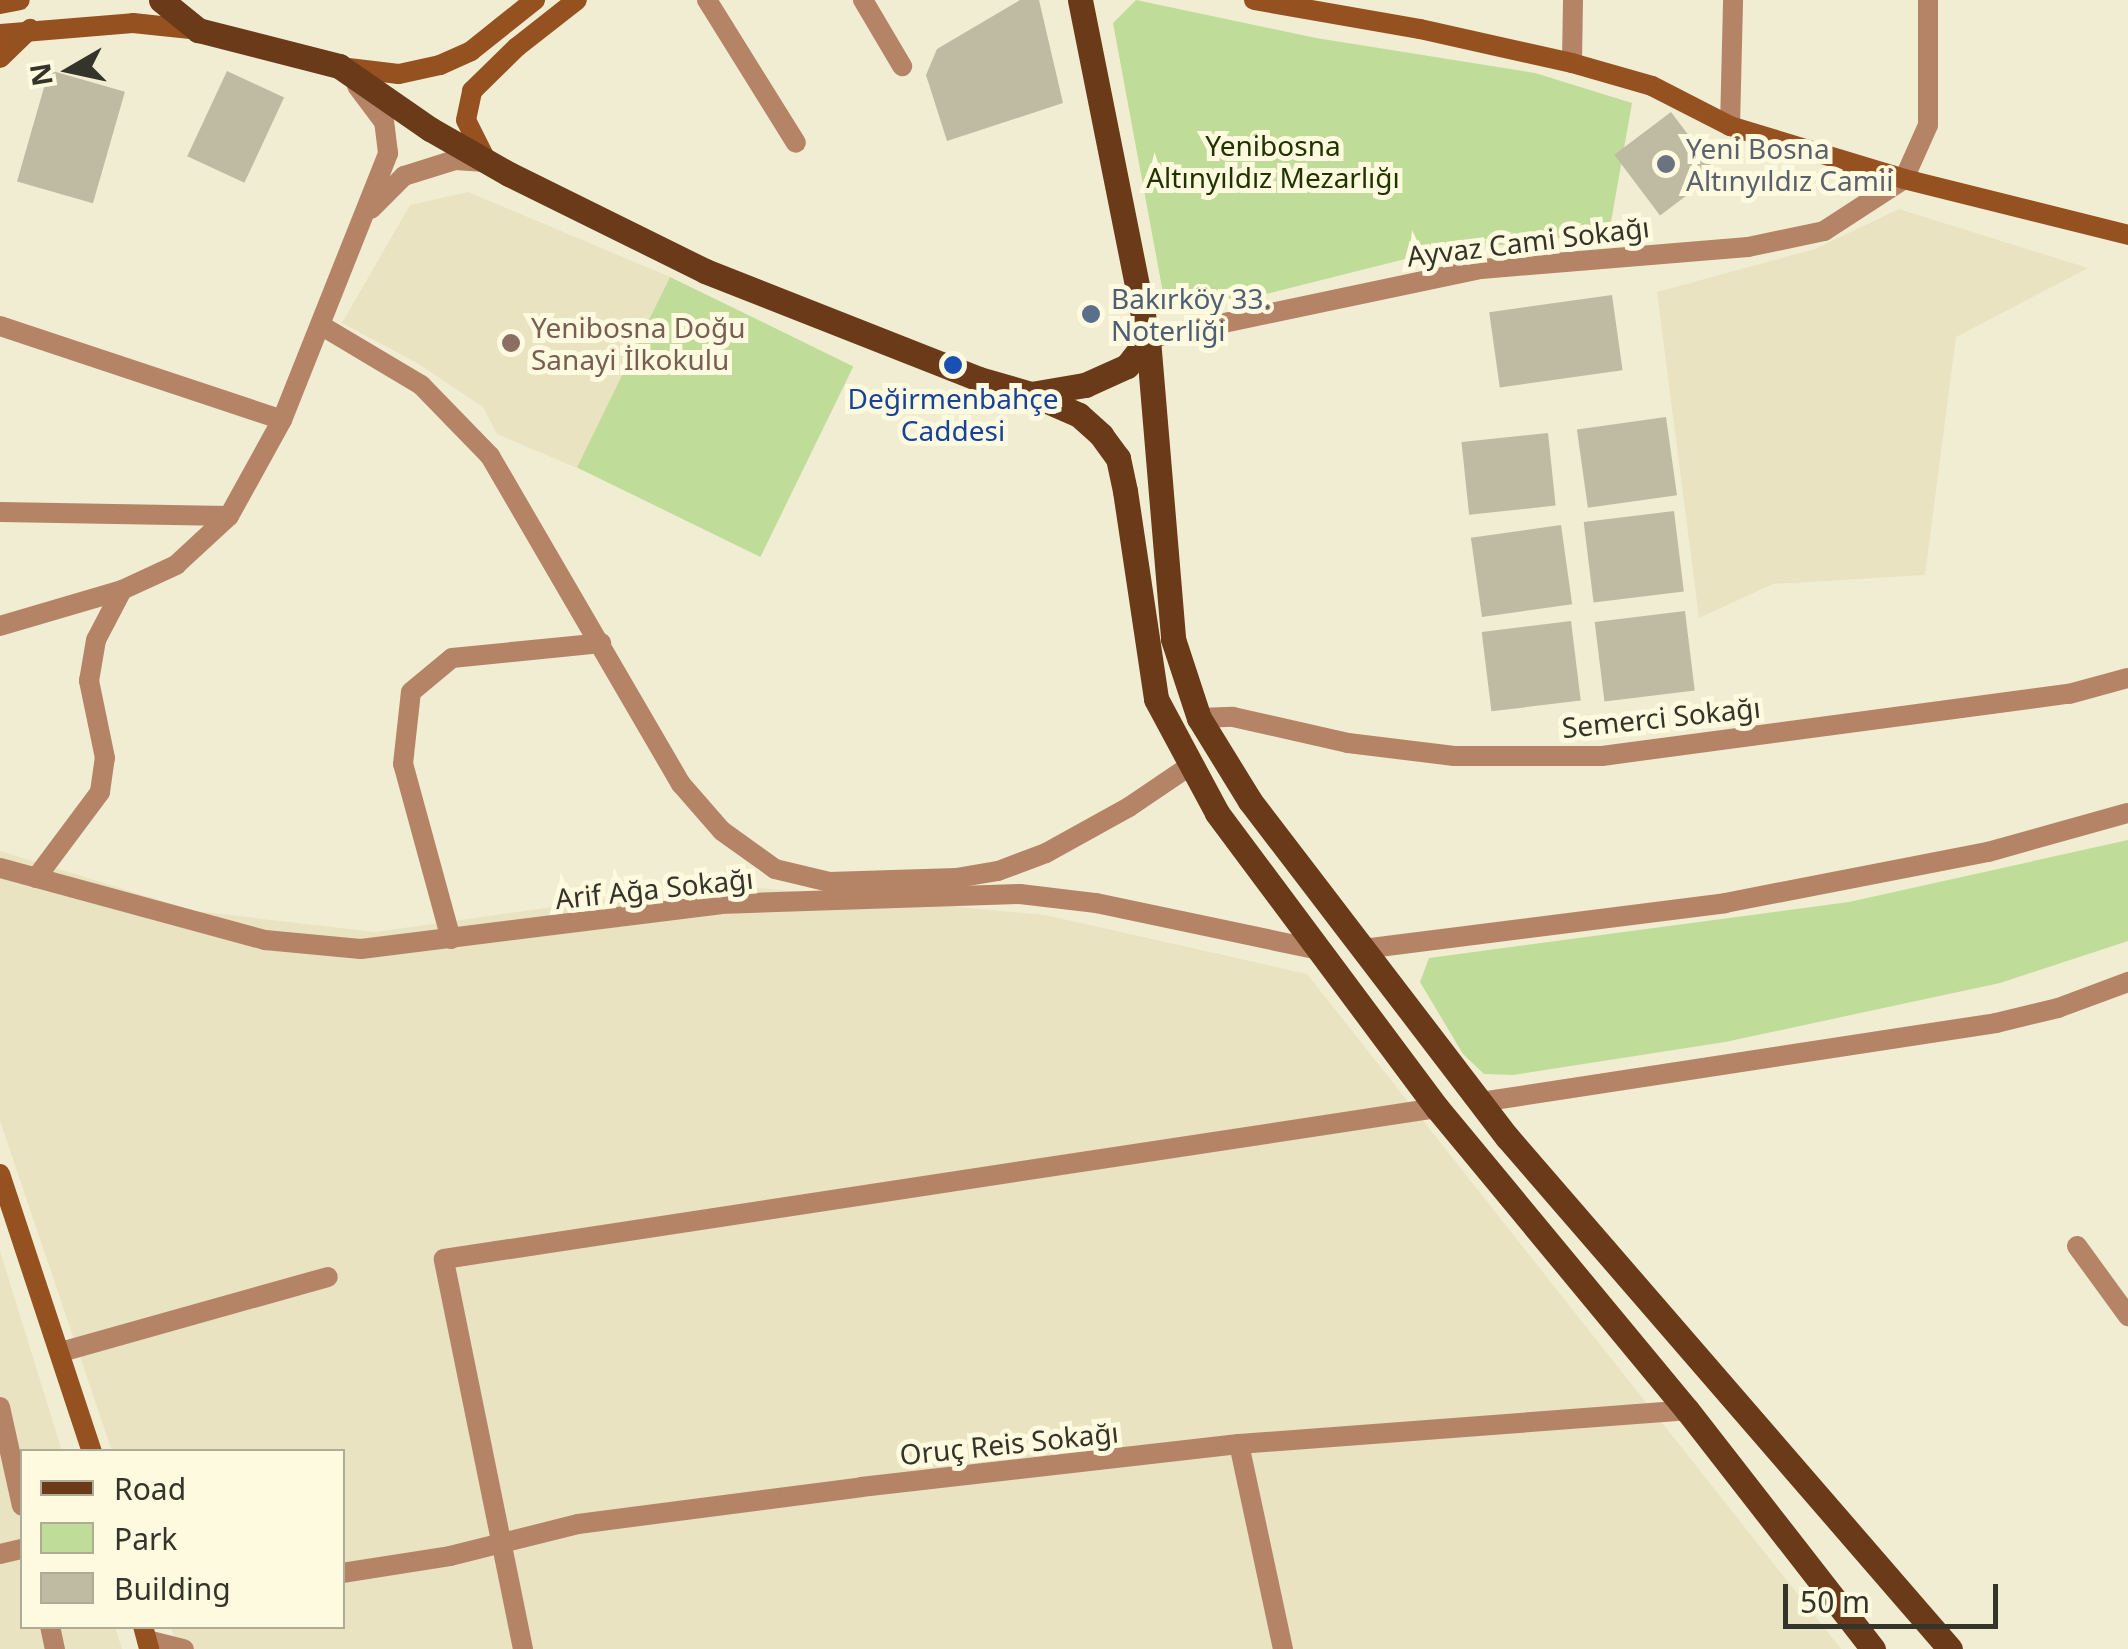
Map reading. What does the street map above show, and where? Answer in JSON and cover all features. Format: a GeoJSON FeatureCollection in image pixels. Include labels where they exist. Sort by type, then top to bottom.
{"type":"FeatureCollection","features":[{"type":"Feature","properties":{"kind":"main road"},"geometry":{"type":"LineString","coordinates":[[0,4],[20,0]]}},
{"type":"Feature","properties":{"kind":"main road"},"geometry":{"type":"LineString","coordinates":[[161,0],[198,30]]}},
{"type":"Feature","properties":{"kind":"main road"},"geometry":{"type":"LineString","coordinates":[[0,34],[134,23],[198,30],[338,66],[399,74],[440,64],[470,51],[535,0]]}},
{"type":"Feature","properties":{"kind":"main road"},"geometry":{"type":"LineString","coordinates":[[489,162],[466,120],[472,91],[517,46],[577,0]]}},
{"type":"Feature","properties":{"kind":"main road"},"geometry":{"type":"LineString","coordinates":[[1080,0],[1148,339],[1172,640],[1199,718],[1250,802],[1481,1102],[1950,1649]]}},
{"type":"Feature","properties":{"kind":"main road"},"geometry":{"type":"LineString","coordinates":[[1254,0],[1420,29],[1572,63],[1652,86],[1730,126],[1904,179],[2128,235]]}},
{"type":"Feature","properties":{"kind":"main road"},"geometry":{"type":"LineString","coordinates":[[0,58],[30,30]]}},
{"type":"Feature","properties":{"kind":"main road"},"geometry":{"type":"LineString","coordinates":[[338,66],[489,162],[705,271],[1078,415],[1118,458],[1156,699],[1217,813],[1437,1108],[1687,1410],[1873,1649]]}},
{"type":"Feature","properties":{"kind":"main road"},"geometry":{"type":"LineString","coordinates":[[1031,394],[1099,379],[1127,366],[1148,339]]}},
{"type":"Feature","properties":{"kind":"main road"},"geometry":{"type":"LineString","coordinates":[[0,1174],[91,1449]]}},
{"type":"Feature","properties":{"kind":"street"},"geometry":{"type":"LineString","coordinates":[[708,0],[796,143]]}},
{"type":"Feature","properties":{"kind":"street"},"geometry":{"type":"LineString","coordinates":[[862,0],[902,66]]}},
{"type":"Feature","properties":{"kind":"street"},"geometry":{"type":"LineString","coordinates":[[1572,63],[1573,0]]}},
{"type":"Feature","properties":{"kind":"street"},"geometry":{"type":"LineString","coordinates":[[1730,126],[1734,0]]}},
{"type":"Feature","properties":{"kind":"street"},"geometry":{"type":"LineString","coordinates":[[1904,179],[1928,124],[1928,0]]}},
{"type":"Feature","properties":{"kind":"street"},"geometry":{"type":"LineString","coordinates":[[0,626],[122,590],[176,564],[229,516],[282,420],[388,153],[384,122],[338,66]]}},
{"type":"Feature","properties":{"kind":"street"},"geometry":{"type":"LineString","coordinates":[[366,214],[404,176],[455,160],[489,162]]}},
{"type":"Feature","properties":{"kind":"street","name":"Ayvaz Cami Sokağı"},"geometry":{"type":"LineString","coordinates":[[1148,339],[1481,270],[1748,247],[1824,231],[1904,179]]}},
{"type":"Feature","properties":{"kind":"street"},"geometry":{"type":"LineString","coordinates":[[0,326],[282,420]]}},
{"type":"Feature","properties":{"kind":"street"},"geometry":{"type":"LineString","coordinates":[[322,326],[421,385],[490,456],[681,784],[722,831],[775,868],[830,882],[956,878],[998,871],[1046,853],[1129,807],[1192,765]]}},
{"type":"Feature","properties":{"kind":"street"},"geometry":{"type":"LineString","coordinates":[[0,512],[229,516]]}},
{"type":"Feature","properties":{"kind":"street"},"geometry":{"type":"LineString","coordinates":[[36,878],[100,792],[105,758],[89,681],[96,640],[122,590]]}},
{"type":"Feature","properties":{"kind":"street"},"geometry":{"type":"LineString","coordinates":[[450,938],[402,764],[410,692],[452,658],[600,643]]}},
{"type":"Feature","properties":{"kind":"street","name":"Semerci Sokağı"},"geometry":{"type":"LineString","coordinates":[[1199,718],[1234,717],[1348,743],[1454,756],[1602,756],[2069,694],[2128,678]]}},
{"type":"Feature","properties":{"kind":"street"},"geometry":{"type":"LineString","coordinates":[[1363,950],[1724,903],[1988,852],[2128,813]]}},
{"type":"Feature","properties":{"kind":"street","name":"Arif Ağa Sokağı"},"geometry":{"type":"LineString","coordinates":[[0,868],[265,940],[361,949],[720,904],[1020,894],[1096,903],[1319,950]]}},
{"type":"Feature","properties":{"kind":"street"},"geometry":{"type":"LineString","coordinates":[[1481,1102],[1996,1023],[2058,1008],[2128,982]]}},
{"type":"Feature","properties":{"kind":"street"},"geometry":{"type":"LineString","coordinates":[[523,1649],[444,1259],[1437,1108]]}},
{"type":"Feature","properties":{"kind":"street"},"geometry":{"type":"LineString","coordinates":[[2077,1246],[2128,1316]]}},
{"type":"Feature","properties":{"kind":"street"},"geometry":{"type":"LineString","coordinates":[[61,1352],[328,1277]]}},
{"type":"Feature","properties":{"kind":"street"},"geometry":{"type":"LineString","coordinates":[[0,1407],[20,1497]]}},
{"type":"Feature","properties":{"kind":"street","name":"Oruç Reis Sokağı"},"geometry":{"type":"LineString","coordinates":[[345,1573],[450,1556],[578,1524],[1239,1444],[1687,1410]]}},
{"type":"Feature","properties":{"kind":"street"},"geometry":{"type":"LineString","coordinates":[[1239,1444],[1283,1649]]}},
{"type":"Feature","properties":{"kind":"street"},"geometry":{"type":"LineString","coordinates":[[147,1639],[184,1649]]}},
{"type":"Feature","properties":{"kind":"shaded area","name":"Yenibosna Doğu Sanayi İlkokulu"},"geometry":{"type":"Polygon","coordinates":[[[468,192],[670,277],[589,473],[497,434],[483,407],[417,363],[342,323],[410,205],[468,192]]]}},
{"type":"Feature","properties":{"kind":"shaded area"},"geometry":{"type":"Polygon","coordinates":[[[1899,209],[2088,268],[1956,337],[1925,575],[1773,584],[1699,618],[1657,292],[1815,249],[1899,209]]]}},
{"type":"Feature","properties":{"kind":"shaded area"},"geometry":{"type":"Polygon","coordinates":[[[0,851],[195,911],[375,932],[716,884],[1045,915],[1307,974],[1841,1649],[178,1649],[172,1629],[345,1629],[345,1449],[111,1449],[0,1121],[0,851]]]}},
{"type":"Feature","properties":{"kind":"shaded area"},"geometry":{"type":"Polygon","coordinates":[[[0,1251],[61,1449],[20,1449],[20,1629],[116,1629],[122,1649],[0,1649],[0,1251]]]}},
{"type":"Feature","properties":{"kind":"green space","name":"Yenibosna Altınyıldız Mezarlığı"},"geometry":{"type":"Polygon","coordinates":[[[1136,0],[1316,38],[1535,73],[1632,103],[1609,233],[1429,253],[1262,295],[1166,309],[1113,23],[1136,0]]]}},
{"type":"Feature","properties":{"kind":"green space"},"geometry":{"type":"Polygon","coordinates":[[[670,277],[853,366],[760,557],[577,468],[670,277]]]}},
{"type":"Feature","properties":{"kind":"green space"},"geometry":{"type":"Polygon","coordinates":[[[2128,840],[2128,941],[2000,983],[1725,1042],[1513,1075],[1484,1074],[1463,1054],[1420,982],[1429,958],[1849,902],[2128,840]]]}},
{"type":"Feature","properties":{"kind":"building"},"geometry":{"type":"Polygon","coordinates":[[[1020,0],[1039,0],[1063,103],[947,141],[926,75],[937,49],[1020,0]]]}},
{"type":"Feature","properties":{"kind":"building"},"geometry":{"type":"Polygon","coordinates":[[[49,70],[125,92],[93,203],[17,182],[49,70]]]}},
{"type":"Feature","properties":{"kind":"building"},"geometry":{"type":"Polygon","coordinates":[[[227,71],[284,98],[244,183],[187,156],[227,71]]]}},
{"type":"Feature","properties":{"kind":"building","name":"Yeni Bosna Altınyıldız Camii"},"geometry":{"type":"Polygon","coordinates":[[[1671,112],[1717,173],[1660,215],[1614,155],[1671,112]]]}},
{"type":"Feature","properties":{"kind":"building"},"geometry":{"type":"Polygon","coordinates":[[[1612,295],[1623,370],[1500,388],[1489,312],[1612,295]]]}},
{"type":"Feature","properties":{"kind":"building"},"geometry":{"type":"Polygon","coordinates":[[[1666,417],[1677,495],[1588,508],[1577,430],[1666,417]]]}},
{"type":"Feature","properties":{"kind":"building"},"geometry":{"type":"Polygon","coordinates":[[[1548,433],[1556,506],[1469,515],[1461,442],[1548,433]]]}},
{"type":"Feature","properties":{"kind":"building"},"geometry":{"type":"Polygon","coordinates":[[[1674,511],[1684,591],[1594,602],[1584,522],[1674,511]]]}},
{"type":"Feature","properties":{"kind":"building"},"geometry":{"type":"Polygon","coordinates":[[[1561,525],[1572,604],[1482,617],[1471,538],[1561,525]]]}},
{"type":"Feature","properties":{"kind":"building"},"geometry":{"type":"Polygon","coordinates":[[[1685,611],[1695,690],[1604,701],[1595,622],[1685,611]]]}},
{"type":"Feature","properties":{"kind":"building"},"geometry":{"type":"Polygon","coordinates":[[[1571,621],[1581,700],[1491,711],[1482,632],[1571,621]]]}},
{"type":"Feature","properties":{"kind":"place","name":"Yeni Bosna Altınyıldız Camii"},"geometry":{"type":"Point","coordinates":[1666,164]}},
{"type":"Feature","properties":{"kind":"place","name":"Bakırköy 33. Noterliği"},"geometry":{"type":"Point","coordinates":[1091,314]}},
{"type":"Feature","properties":{"kind":"place","name":"Yenibosna Doğu Sanayi İlkokulu"},"geometry":{"type":"Point","coordinates":[511,343]}},
{"type":"Feature","properties":{"kind":"place","name":"Değirmenbahçe Caddesi"},"geometry":{"type":"Point","coordinates":[953,365]}}]}
